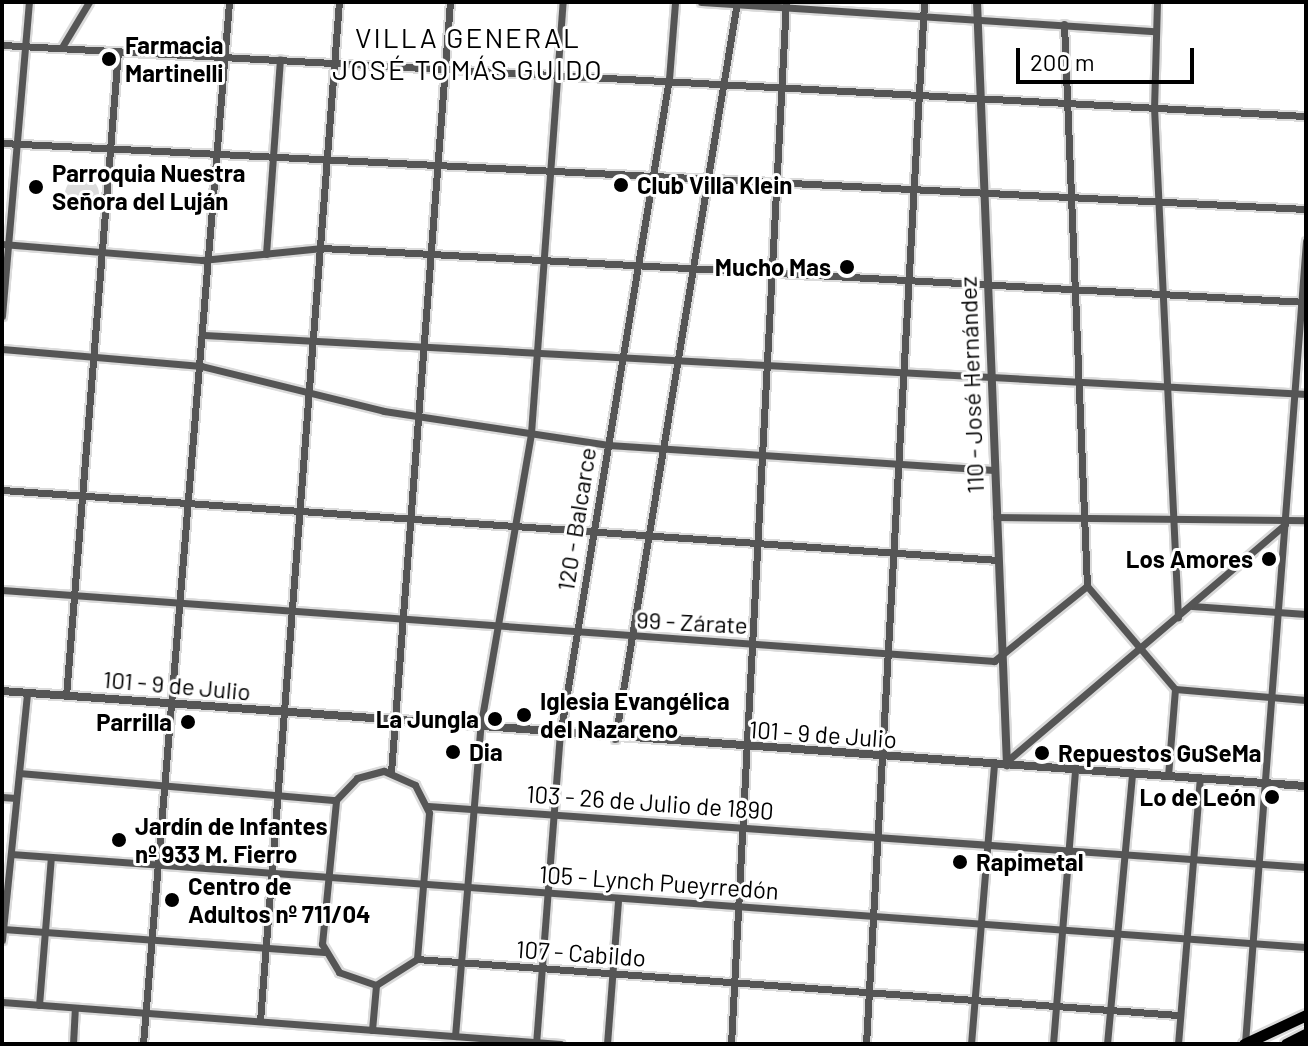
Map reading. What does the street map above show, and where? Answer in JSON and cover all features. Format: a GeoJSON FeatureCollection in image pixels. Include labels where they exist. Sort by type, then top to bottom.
{"type":"FeatureCollection","features":[{"type":"Feature","properties":{"kind":"main road"},"geometry":{"type":"LineString","coordinates":[[1244,1044],[1306,1015]]}},
{"type":"Feature","properties":{"kind":"main road"},"geometry":{"type":"LineString","coordinates":[[1286,1044],[1306,1034]]}},
{"type":"Feature","properties":{"kind":"street"},"geometry":{"type":"LineString","coordinates":[[2,316],[5,244],[29,2]]}},
{"type":"Feature","properties":{"kind":"street"},"geometry":{"type":"LineString","coordinates":[[62,47],[89,2]]}},
{"type":"Feature","properties":{"kind":"street"},"geometry":{"type":"LineString","coordinates":[[143,1044],[156,939],[169,785],[229,2]]}},
{"type":"Feature","properties":{"kind":"street"},"geometry":{"type":"LineString","coordinates":[[260,1021],[339,2]]}},
{"type":"Feature","properties":{"kind":"street"},"geometry":{"type":"LineString","coordinates":[[391,772],[450,2]]}},
{"type":"Feature","properties":{"kind":"street"},"geometry":{"type":"LineString","coordinates":[[455,1036],[480,729],[531,433],[563,2]]}},
{"type":"Feature","properties":{"kind":"street","name":"120 - Balcarce"},"geometry":{"type":"LineString","coordinates":[[536,1043],[560,735],[669,79],[675,2]]}},
{"type":"Feature","properties":{"kind":"street"},"geometry":{"type":"LineString","coordinates":[[701,2],[786,5],[1155,31]]}},
{"type":"Feature","properties":{"kind":"street"},"geometry":{"type":"LineString","coordinates":[[866,1044],[924,2]]}},
{"type":"Feature","properties":{"kind":"street","name":"110 - José Hernández"},"geometry":{"type":"LineString","coordinates":[[977,2],[1007,763]]}},
{"type":"Feature","properties":{"kind":"street"},"geometry":{"type":"LineString","coordinates":[[1157,2],[1154,107],[1170,517],[1178,617]]}},
{"type":"Feature","properties":{"kind":"street"},"geometry":{"type":"LineString","coordinates":[[615,739],[683,360],[737,4]]}},
{"type":"Feature","properties":{"kind":"street"},"geometry":{"type":"LineString","coordinates":[[731,1044],[786,5]]}},
{"type":"Feature","properties":{"kind":"street"},"geometry":{"type":"LineString","coordinates":[[1064,24],[1087,586],[1175,689],[1306,700]]}},
{"type":"Feature","properties":{"kind":"street"},"geometry":{"type":"LineString","coordinates":[[2,45],[1306,116]]}},
{"type":"Feature","properties":{"kind":"street"},"geometry":{"type":"LineString","coordinates":[[66,696],[118,51]]}},
{"type":"Feature","properties":{"kind":"street"},"geometry":{"type":"LineString","coordinates":[[266,254],[280,60]]}},
{"type":"Feature","properties":{"kind":"street"},"geometry":{"type":"LineString","coordinates":[[2,143],[217,159],[328,155],[1306,209]]}},
{"type":"Feature","properties":{"kind":"street"},"geometry":{"type":"LineString","coordinates":[[1244,1044],[1294,394],[1304,302],[1306,241]]}},
{"type":"Feature","properties":{"kind":"street"},"geometry":{"type":"LineString","coordinates":[[5,244],[210,260],[322,248],[1304,302]]}},
{"type":"Feature","properties":{"kind":"street"},"geometry":{"type":"LineString","coordinates":[[204,335],[1306,394]]}},
{"type":"Feature","properties":{"kind":"street"},"geometry":{"type":"LineString","coordinates":[[2,349],[201,366],[420,416],[608,445],[666,452],[994,470]]}},
{"type":"Feature","properties":{"kind":"street"},"geometry":{"type":"LineString","coordinates":[[2,490],[593,536],[998,560]]}},
{"type":"Feature","properties":{"kind":"street"},"geometry":{"type":"LineString","coordinates":[[996,517],[1306,520]]}},
{"type":"Feature","properties":{"kind":"street"},"geometry":{"type":"LineString","coordinates":[[1007,763],[1192,606],[1285,522]]}},
{"type":"Feature","properties":{"kind":"street"},"geometry":{"type":"LineString","coordinates":[[1002,659],[1087,586]]}},
{"type":"Feature","properties":{"kind":"street","name":"99 - Zárate"},"geometry":{"type":"LineString","coordinates":[[2,590],[577,636],[1002,659]]}},
{"type":"Feature","properties":{"kind":"street"},"geometry":{"type":"LineString","coordinates":[[1192,606],[1306,614]]}},
{"type":"Feature","properties":{"kind":"street"},"geometry":{"type":"LineString","coordinates":[[1168,776],[1175,689]]}},
{"type":"Feature","properties":{"kind":"street","name":"101 - 9 de Julio"},"geometry":{"type":"LineString","coordinates":[[2,691],[747,749],[994,765],[1007,763],[1306,786]]}},
{"type":"Feature","properties":{"kind":"street"},"geometry":{"type":"LineString","coordinates":[[2,940],[27,693]]}},
{"type":"Feature","properties":{"kind":"street"},"geometry":{"type":"LineString","coordinates":[[971,1044],[994,765]]}},
{"type":"Feature","properties":{"kind":"street"},"geometry":{"type":"LineString","coordinates":[[1053,1044],[1075,770]]}},
{"type":"Feature","properties":{"kind":"street"},"geometry":{"type":"LineString","coordinates":[[3,929],[324,952],[346,976],[376,985],[417,959],[428,806],[415,785],[391,772],[357,778],[336,800],[327,878],[324,952]]}},
{"type":"Feature","properties":{"kind":"street"},"geometry":{"type":"LineString","coordinates":[[19,773],[336,800]]}},
{"type":"Feature","properties":{"kind":"street"},"geometry":{"type":"LineString","coordinates":[[1107,1044],[1132,774]]}},
{"type":"Feature","properties":{"kind":"street"},"geometry":{"type":"LineString","coordinates":[[1178,1044],[1177,1015],[1200,779]]}},
{"type":"Feature","properties":{"kind":"street"},"geometry":{"type":"LineString","coordinates":[[2,797],[16,798]]}},
{"type":"Feature","properties":{"kind":"street","name":"103 - 26 de Julio de 1890"},"geometry":{"type":"LineString","coordinates":[[428,806],[1306,867]]}},
{"type":"Feature","properties":{"kind":"street","name":"105 - Lynch Pueyrredón"},"geometry":{"type":"LineString","coordinates":[[11,854],[618,901],[1306,947]]}},
{"type":"Feature","properties":{"kind":"street"},"geometry":{"type":"LineString","coordinates":[[39,1005],[51,857]]}},
{"type":"Feature","properties":{"kind":"street"},"geometry":{"type":"LineString","coordinates":[[607,1044],[618,901]]}},
{"type":"Feature","properties":{"kind":"street","name":"107 - Cabildo"},"geometry":{"type":"LineString","coordinates":[[417,959],[613,976],[975,998],[1177,1015]]}},
{"type":"Feature","properties":{"kind":"street"},"geometry":{"type":"LineString","coordinates":[[372,1030],[376,985]]}},
{"type":"Feature","properties":{"kind":"street"},"geometry":{"type":"LineString","coordinates":[[2,1002],[455,1036],[485,1042],[560,1044]]}},
{"type":"Feature","properties":{"kind":"street"},"geometry":{"type":"LineString","coordinates":[[73,1044],[75,1008]]}},
{"type":"Feature","properties":{"kind":"shaded area"},"geometry":{"type":"Polygon","coordinates":[[[82,177],[94,182],[99,194],[94,206],[82,211],[70,206],[65,194],[70,182],[82,177]]]}},
{"type":"Feature","properties":{"kind":"place","name":"Farmacia Martinelli"},"geometry":{"type":"Point","coordinates":[109,59]}},
{"type":"Feature","properties":{"kind":"place","name":"Club Villa Klein"},"geometry":{"type":"Point","coordinates":[621,185]}},
{"type":"Feature","properties":{"kind":"place","name":"Parroquia Nuestra Señora del Luján"},"geometry":{"type":"Point","coordinates":[36,187]}},
{"type":"Feature","properties":{"kind":"place","name":"Mucho Mas"},"geometry":{"type":"Point","coordinates":[847,267]}},
{"type":"Feature","properties":{"kind":"place","name":"Los Amores"},"geometry":{"type":"Point","coordinates":[1269,559]}},
{"type":"Feature","properties":{"kind":"place","name":"Iglesia Evangélica del Nazareno"},"geometry":{"type":"Point","coordinates":[524,715]}},
{"type":"Feature","properties":{"kind":"place","name":"La Jungla"},"geometry":{"type":"Point","coordinates":[495,719]}},
{"type":"Feature","properties":{"kind":"place","name":"Parrilla"},"geometry":{"type":"Point","coordinates":[188,722]}},
{"type":"Feature","properties":{"kind":"place","name":"Dia"},"geometry":{"type":"Point","coordinates":[453,752]}},
{"type":"Feature","properties":{"kind":"place","name":"Repuestos GuSeMa"},"geometry":{"type":"Point","coordinates":[1042,753]}},
{"type":"Feature","properties":{"kind":"place","name":"Lo de León"},"geometry":{"type":"Point","coordinates":[1272,797]}},
{"type":"Feature","properties":{"kind":"place","name":"Jardín de Infantes nº 933 M. Fierro"},"geometry":{"type":"Point","coordinates":[119,840]}},
{"type":"Feature","properties":{"kind":"place","name":"Rapimetal"},"geometry":{"type":"Point","coordinates":[960,862]}},
{"type":"Feature","properties":{"kind":"place","name":"Centro de Adultos nº 711/04"},"geometry":{"type":"Point","coordinates":[172,900]}},
{"type":"Feature","properties":{"kind":"district","name":"VILLA GENERAL JOSÉ TOMÁS GUIDO"},"geometry":{"type":"Point","coordinates":[468,53]}}]}
